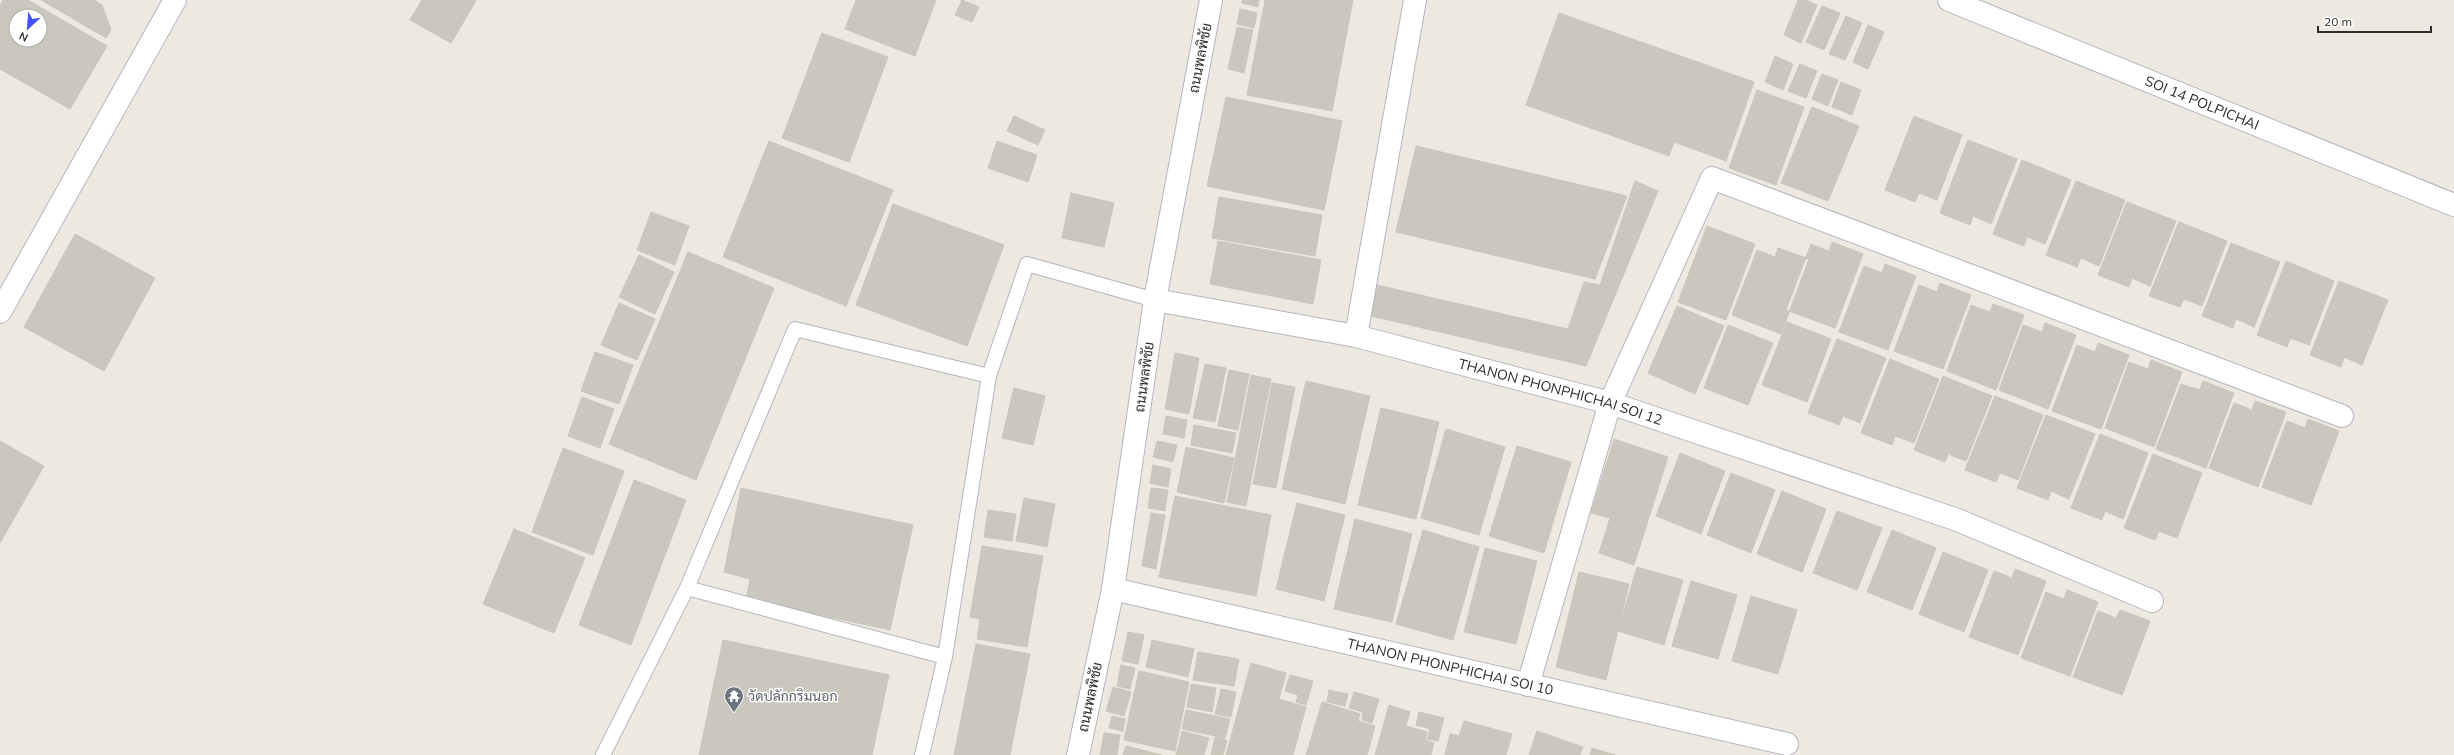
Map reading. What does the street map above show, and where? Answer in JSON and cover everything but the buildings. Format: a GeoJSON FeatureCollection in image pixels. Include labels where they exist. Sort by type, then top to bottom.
{"type":"FeatureCollection","features":[{"type":"Feature","properties":{"kind":"street","name":"ถนนพลพิชัย"},"geometry":{"type":"LineString","coordinates":[[1078,755],[1112,589],[1155,300],[1211,0]]}},
{"type":"Feature","properties":{"kind":"street"},"geometry":{"type":"LineString","coordinates":[[1356,336],[1415,0]]}},
{"type":"Feature","properties":{"kind":"street","name":"SOI 14 POLPICHAI"},"geometry":{"type":"LineString","coordinates":[[1949,0],[2454,205]]}},
{"type":"Feature","properties":{"kind":"street"},"geometry":{"type":"LineString","coordinates":[[0,312],[170,2]]}},
{"type":"Feature","properties":{"kind":"street"},"geometry":{"type":"LineString","coordinates":[[1528,685],[1610,402],[1712,178],[2342,416]]}},
{"type":"Feature","properties":{"kind":"street","name":"THANON PHONPHICHAI SOI 12"},"geometry":{"type":"LineString","coordinates":[[1155,300],[1356,336],[1610,402],[1955,520],[2152,601]]}},
{"type":"Feature","properties":{"kind":"street","name":"THANON PHONPHICHAI SOI 10"},"geometry":{"type":"LineString","coordinates":[[1112,589],[1787,744]]}},
{"type":"Feature","properties":{"kind":"lane"},"geometry":{"type":"LineString","coordinates":[[922,755],[945,657],[989,376],[1027,264],[1155,300]]}},
{"type":"Feature","properties":{"kind":"lane"},"geometry":{"type":"LineString","coordinates":[[603,755],[688,588],[794,329],[989,376]]}},
{"type":"Feature","properties":{"kind":"lane"},"geometry":{"type":"LineString","coordinates":[[688,588],[945,657]]}},
{"type":"Feature","properties":{"kind":"place","name":"วัดปลักกริมนอก"},"geometry":{"type":"Point","coordinates":[734,713]}}]}
